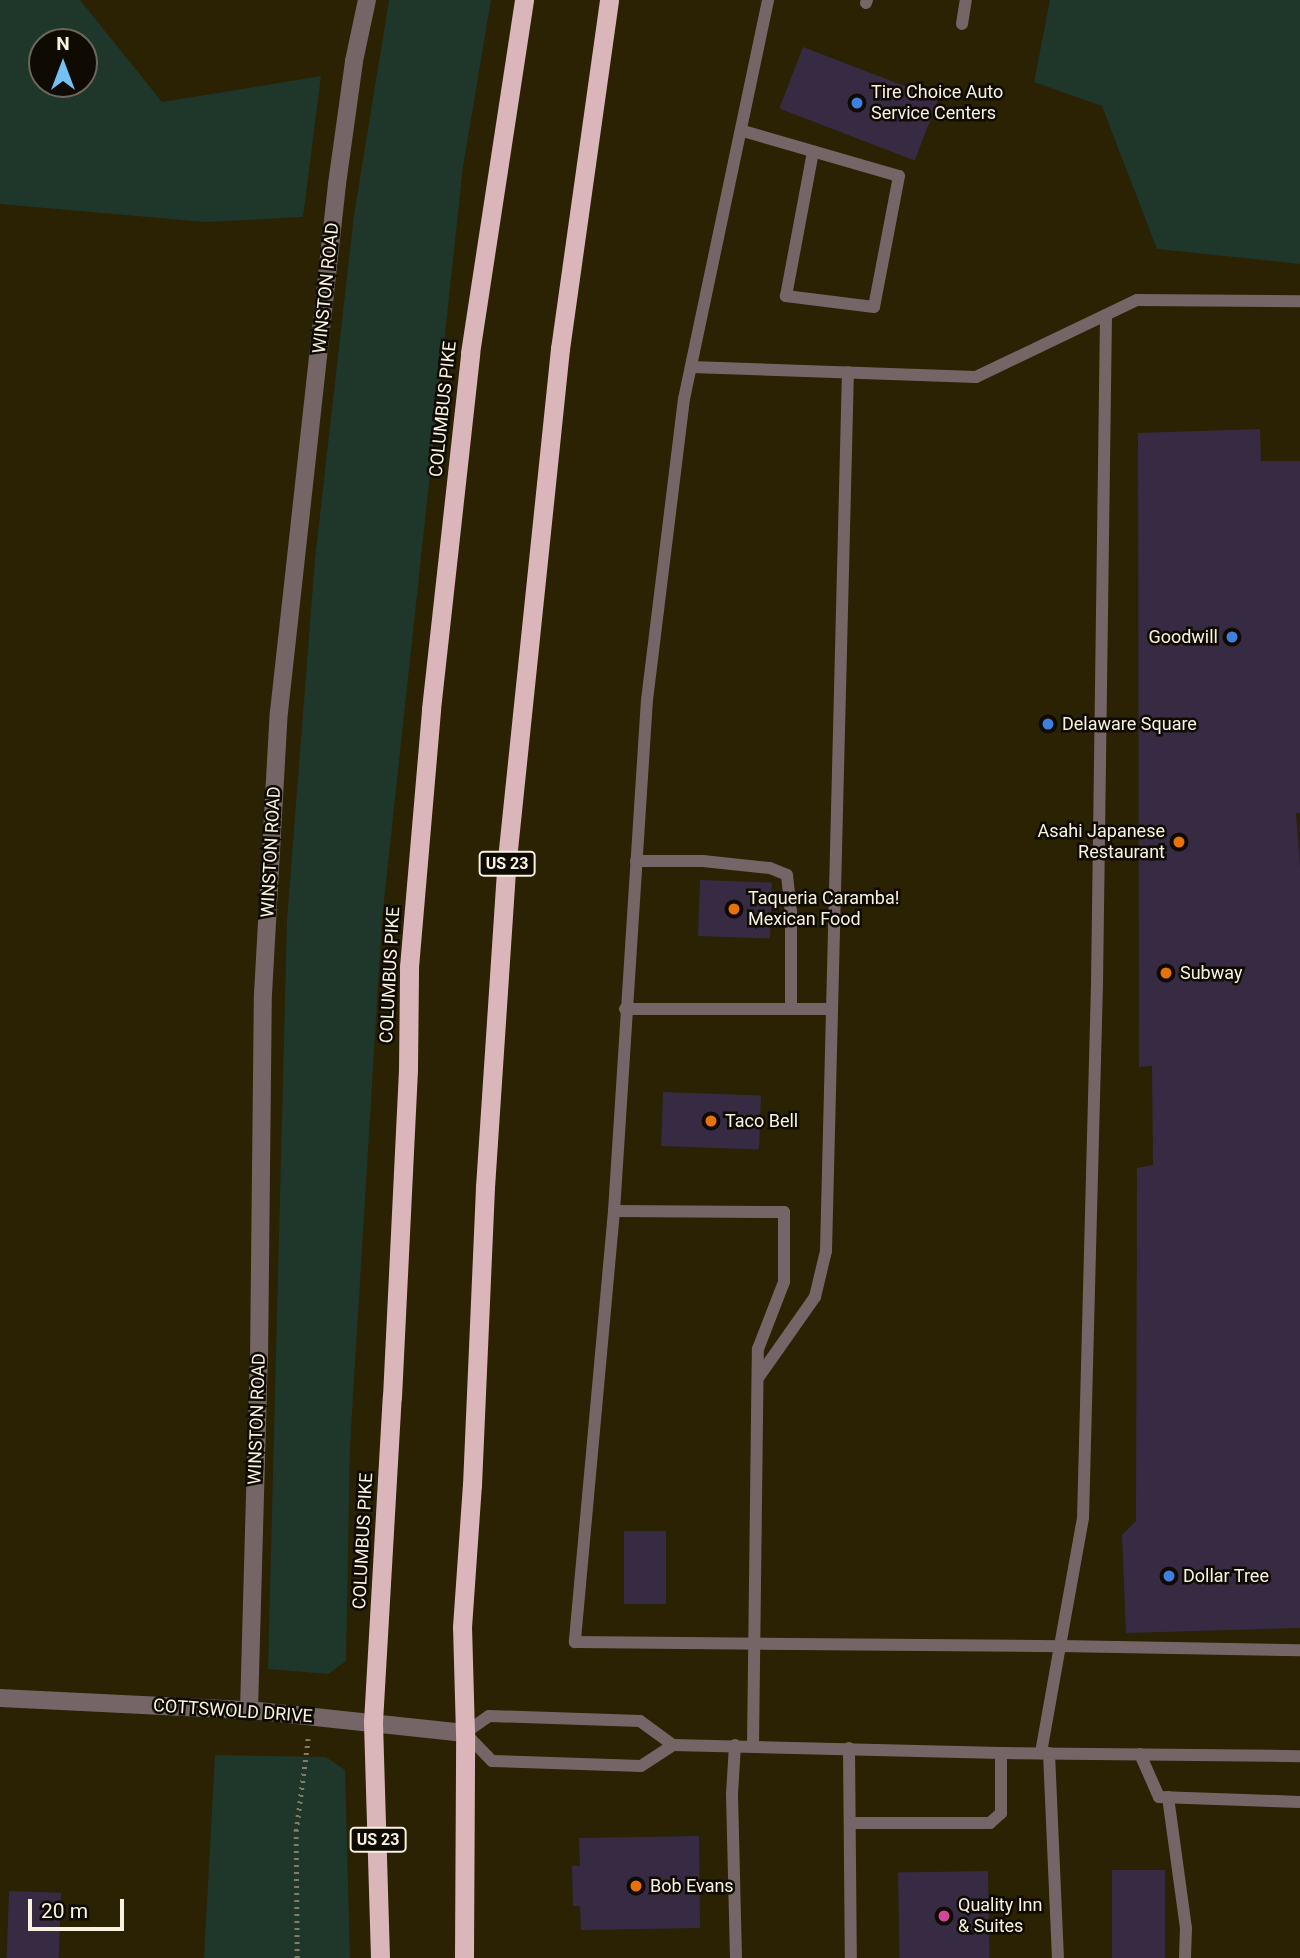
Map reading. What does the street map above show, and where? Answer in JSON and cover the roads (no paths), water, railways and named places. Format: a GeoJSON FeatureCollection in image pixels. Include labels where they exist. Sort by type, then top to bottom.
{"type":"FeatureCollection","features":[{"type":"Feature","properties":{"kind":"highway","name":"COLUMBUS PIKE"},"geometry":{"type":"LineString","coordinates":[[380,1958],[373,1722],[394,1370],[408,1069],[409,967],[429,736],[470,353],[524,0]]}},
{"type":"Feature","properties":{"kind":"highway","name":"US 23"},"geometry":{"type":"LineString","coordinates":[[464,1958],[465,1733],[462,1627],[472,1485],[485,1187],[508,859],[560,349],[609,0]]}},
{"type":"Feature","properties":{"kind":"street","name":"WINSTON ROAD"},"geometry":{"type":"LineString","coordinates":[[249,1710],[259,1362],[263,994],[279,712],[337,184],[354,61],[367,0]]}},
{"type":"Feature","properties":{"kind":"street","name":"COTTSWOLD DRIVE"},"geometry":{"type":"LineString","coordinates":[[0,1698],[249,1710],[465,1733]]}},
{"type":"Feature","properties":{"kind":"lane"},"geometry":{"type":"LineString","coordinates":[[768,0],[743,131],[691,367],[647,700],[614,1211],[575,1643],[1300,1650]]}},
{"type":"Feature","properties":{"kind":"lane"},"geometry":{"type":"LineString","coordinates":[[962,24],[966,0]]}},
{"type":"Feature","properties":{"kind":"lane"},"geometry":{"type":"LineString","coordinates":[[743,131],[899,176],[874,307],[786,296],[813,152]]}},
{"type":"Feature","properties":{"kind":"lane"},"geometry":{"type":"LineString","coordinates":[[691,367],[976,377],[1137,300],[1300,301]]}},
{"type":"Feature","properties":{"kind":"lane"},"geometry":{"type":"LineString","coordinates":[[1058,1958],[1045,1753],[1060,1646],[1083,1518],[1097,984],[1106,315]]}},
{"type":"Feature","properties":{"kind":"lane"},"geometry":{"type":"LineString","coordinates":[[758,1378],[816,1297],[826,1251],[848,372]]}},
{"type":"Feature","properties":{"kind":"lane"},"geometry":{"type":"LineString","coordinates":[[636,861],[703,861],[770,868],[787,875],[791,911],[791,1009]]}},
{"type":"Feature","properties":{"kind":"lane"},"geometry":{"type":"LineString","coordinates":[[625,1009],[832,1009]]}},
{"type":"Feature","properties":{"kind":"lane"},"geometry":{"type":"LineString","coordinates":[[614,1211],[784,1212],[784,1282],[758,1349],[753,1746]]}},
{"type":"Feature","properties":{"kind":"lane"},"geometry":{"type":"LineString","coordinates":[[673,1745],[640,1721],[489,1716],[465,1733],[492,1761],[641,1766],[673,1745],[1001,1753],[1300,1756]]}},
{"type":"Feature","properties":{"kind":"lane"},"geometry":{"type":"LineString","coordinates":[[735,1745],[732,1794],[736,1958]]}},
{"type":"Feature","properties":{"kind":"lane"},"geometry":{"type":"LineString","coordinates":[[849,1748],[851,1958]]}},
{"type":"Feature","properties":{"kind":"lane"},"geometry":{"type":"LineString","coordinates":[[850,1823],[990,1823],[1001,1814],[1001,1753]]}},
{"type":"Feature","properties":{"kind":"lane"},"geometry":{"type":"LineString","coordinates":[[1140,1754],[1159,1797],[1300,1802]]}},
{"type":"Feature","properties":{"kind":"lane"},"geometry":{"type":"LineString","coordinates":[[1168,1797],[1186,1928],[1185,1958]]}},
{"type":"Feature","properties":{"kind":"place","name":"Tire Choice Auto Service Centers"},"geometry":{"type":"Point","coordinates":[857,103]}},
{"type":"Feature","properties":{"kind":"place","name":"Goodwill"},"geometry":{"type":"Point","coordinates":[1232,637]}},
{"type":"Feature","properties":{"kind":"place","name":"Delaware Square"},"geometry":{"type":"Point","coordinates":[1048,724]}},
{"type":"Feature","properties":{"kind":"place","name":"Asahi Japanese Restaurant"},"geometry":{"type":"Point","coordinates":[1179,842]}},
{"type":"Feature","properties":{"kind":"place","name":"Taqueria Caramba! Mexican Food"},"geometry":{"type":"Point","coordinates":[734,909]}},
{"type":"Feature","properties":{"kind":"place","name":"Subway"},"geometry":{"type":"Point","coordinates":[1166,973]}},
{"type":"Feature","properties":{"kind":"place","name":"Taco Bell"},"geometry":{"type":"Point","coordinates":[711,1121]}},
{"type":"Feature","properties":{"kind":"place","name":"Dollar Tree"},"geometry":{"type":"Point","coordinates":[1169,1576]}},
{"type":"Feature","properties":{"kind":"place","name":"Bob Evans"},"geometry":{"type":"Point","coordinates":[636,1886]}},
{"type":"Feature","properties":{"kind":"place","name":"Quality Inn & Suites"},"geometry":{"type":"Point","coordinates":[944,1916]}}]}
